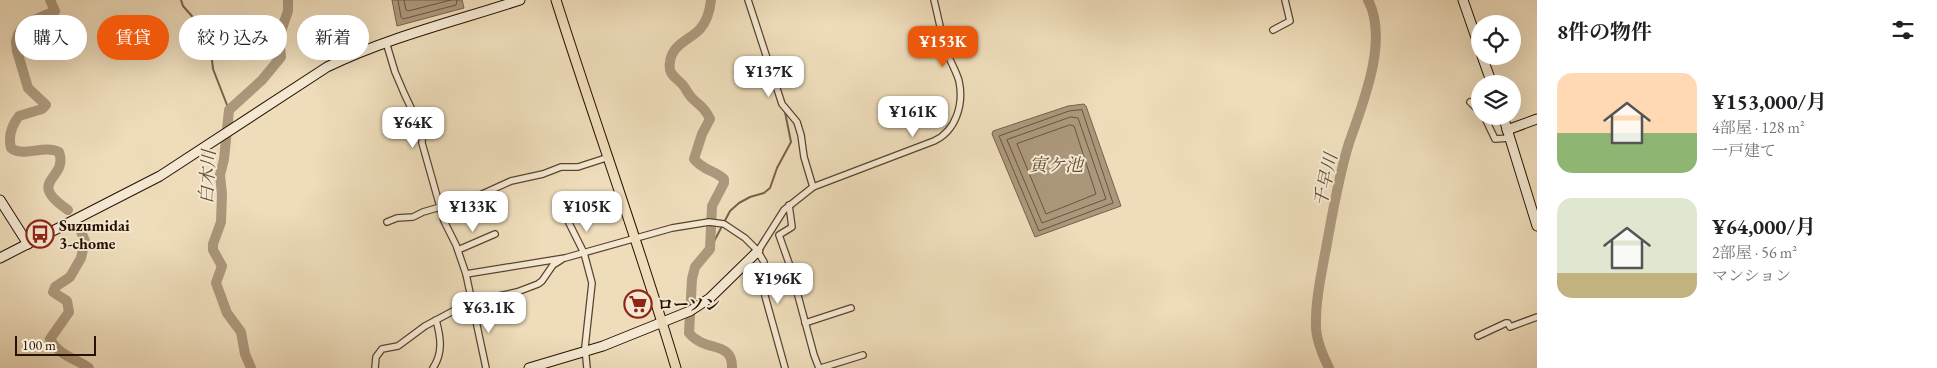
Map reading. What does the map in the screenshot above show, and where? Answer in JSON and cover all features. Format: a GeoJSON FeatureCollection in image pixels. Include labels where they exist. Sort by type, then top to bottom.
{"type":"FeatureCollection","features":[{"type":"Feature","properties":{"kind":"main road"},"geometry":{"type":"LineString","coordinates":[[0,258],[160,176],[327,67],[353,54],[520,0]]}},
{"type":"Feature","properties":{"kind":"main road"},"geometry":{"type":"LineString","coordinates":[[556,0],[636,239],[676,368]]}},
{"type":"Feature","properties":{"kind":"main road"},"geometry":{"type":"LineString","coordinates":[[1463,0],[1471,23]]}},
{"type":"Feature","properties":{"kind":"main road"},"geometry":{"type":"LineString","coordinates":[[1508,134],[1537,119]]}},
{"type":"Feature","properties":{"kind":"main road"},"geometry":{"type":"LineString","coordinates":[[1505,125],[1537,226]]}},
{"type":"Feature","properties":{"kind":"main road"},"geometry":{"type":"LineString","coordinates":[[0,200],[28,244]]}},
{"type":"Feature","properties":{"kind":"main road"},"geometry":{"type":"LineString","coordinates":[[529,368],[620,340],[690,311],[705,302],[758,251]]}},
{"type":"Feature","properties":{"kind":"street"},"geometry":{"type":"LineString","coordinates":[[748,0],[782,104],[797,122],[804,158],[813,187]]}},
{"type":"Feature","properties":{"kind":"street"},"geometry":{"type":"LineString","coordinates":[[758,251],[789,205],[813,187],[934,141],[943,136],[954,124],[960,98],[959,81],[945,47],[934,0]]}},
{"type":"Feature","properties":{"kind":"street"},"geometry":{"type":"LineString","coordinates":[[1273,30],[1290,21],[1284,0]]}},
{"type":"Feature","properties":{"kind":"street"},"geometry":{"type":"LineString","coordinates":[[386,42],[404,93],[412,110],[423,125],[422,143],[444,221],[458,250],[466,274],[470,302],[486,368]]}},
{"type":"Feature","properties":{"kind":"street"},"geometry":{"type":"LineString","coordinates":[[1488,125],[1495,139],[1508,134]]}},
{"type":"Feature","properties":{"kind":"street"},"geometry":{"type":"LineString","coordinates":[[388,222],[397,218],[414,218],[423,212],[478,196],[511,181],[543,174],[561,167],[578,167],[609,157]]}},
{"type":"Feature","properties":{"kind":"street"},"geometry":{"type":"LineString","coordinates":[[789,205],[792,227],[779,235],[818,368],[862,355]]}},
{"type":"Feature","properties":{"kind":"street"},"geometry":{"type":"LineString","coordinates":[[466,274],[565,258],[672,228],[718,222],[735,231],[758,251],[764,262],[763,283],[765,296],[785,368]]}},
{"type":"Feature","properties":{"kind":"street"},"geometry":{"type":"LineString","coordinates":[[570,223],[584,253],[592,289],[585,352],[587,368]]}},
{"type":"Feature","properties":{"kind":"street"},"geometry":{"type":"LineString","coordinates":[[458,250],[495,234]]}},
{"type":"Feature","properties":{"kind":"street"},"geometry":{"type":"LineString","coordinates":[[375,368],[376,356],[382,349],[398,346],[425,326],[470,302],[517,292],[538,284],[553,266],[565,258]]}},
{"type":"Feature","properties":{"kind":"street"},"geometry":{"type":"LineString","coordinates":[[806,323],[851,308]]}},
{"type":"Feature","properties":{"kind":"street"},"geometry":{"type":"LineString","coordinates":[[1478,336],[1506,323],[1510,327],[1537,317]]}},
{"type":"Feature","properties":{"kind":"street"},"geometry":{"type":"LineString","coordinates":[[433,368],[439,359],[441,338],[436,320]]}},
{"type":"Feature","properties":{"kind":"water"},"geometry":{"type":"Polygon","coordinates":[[[392,0],[462,0],[464,8],[397,26],[392,0]]]}},
{"type":"Feature","properties":{"kind":"water","name":"寅ケ池"},"geometry":{"type":"Polygon","coordinates":[[[1084,104],[1121,206],[1035,237],[992,134],[993,131],[1068,106],[1084,104]]]}},
{"type":"Feature","properties":{"kind":"waterway"},"geometry":{"type":"LineString","coordinates":[[50,0],[55,11],[36,19],[24,27],[18,34],[16,42],[28,88],[46,105],[42,109],[19,116],[11,131],[10,144],[11,148],[22,152],[47,149],[59,152],[60,161],[58,169],[48,186],[49,192],[55,200],[68,210]]}},
{"type":"Feature","properties":{"kind":"waterway"},"geometry":{"type":"LineString","coordinates":[[181,0],[183,6],[206,32],[210,42],[213,69],[229,110]]}},
{"type":"Feature","properties":{"kind":"waterway","name":"白木川"},"geometry":{"type":"LineString","coordinates":[[251,368],[245,354],[241,332],[227,313],[216,283],[222,266],[213,250],[213,244],[221,222],[222,194],[220,175],[224,159],[229,110],[262,80],[281,57],[279,37],[288,11],[288,0]]}},
{"type":"Feature","properties":{"kind":"waterway"},"geometry":{"type":"LineString","coordinates":[[711,0],[708,15],[702,26],[682,43],[671,56],[670,69],[672,74],[710,119],[702,134],[694,159],[724,179],[724,183],[712,206],[710,249],[695,267],[692,279],[689,333],[695,339],[723,350],[728,354],[731,359],[732,368]]}},
{"type":"Feature","properties":{"kind":"waterway","name":"千早川"},"geometry":{"type":"LineString","coordinates":[[1329,368],[1321,349],[1316,329],[1318,296],[1339,180],[1372,72],[1376,34],[1374,16],[1368,0]]}},
{"type":"Feature","properties":{"kind":"waterway"},"geometry":{"type":"LineString","coordinates":[[710,249],[730,211],[739,203],[764,193],[770,188],[777,168],[791,142],[785,112]]}},
{"type":"Feature","properties":{"kind":"waterway"},"geometry":{"type":"LineString","coordinates":[[80,229],[85,241],[81,258],[70,277],[55,287],[53,292],[67,301],[69,312],[50,339],[63,353],[89,368]]}},
{"type":"Feature","properties":{"kind":"place","name":"Suzumidai 3-chome"},"geometry":{"type":"Point","coordinates":[40,234]}},
{"type":"Feature","properties":{"kind":"place","name":"ローソン"},"geometry":{"type":"Point","coordinates":[638,304]}}]}
